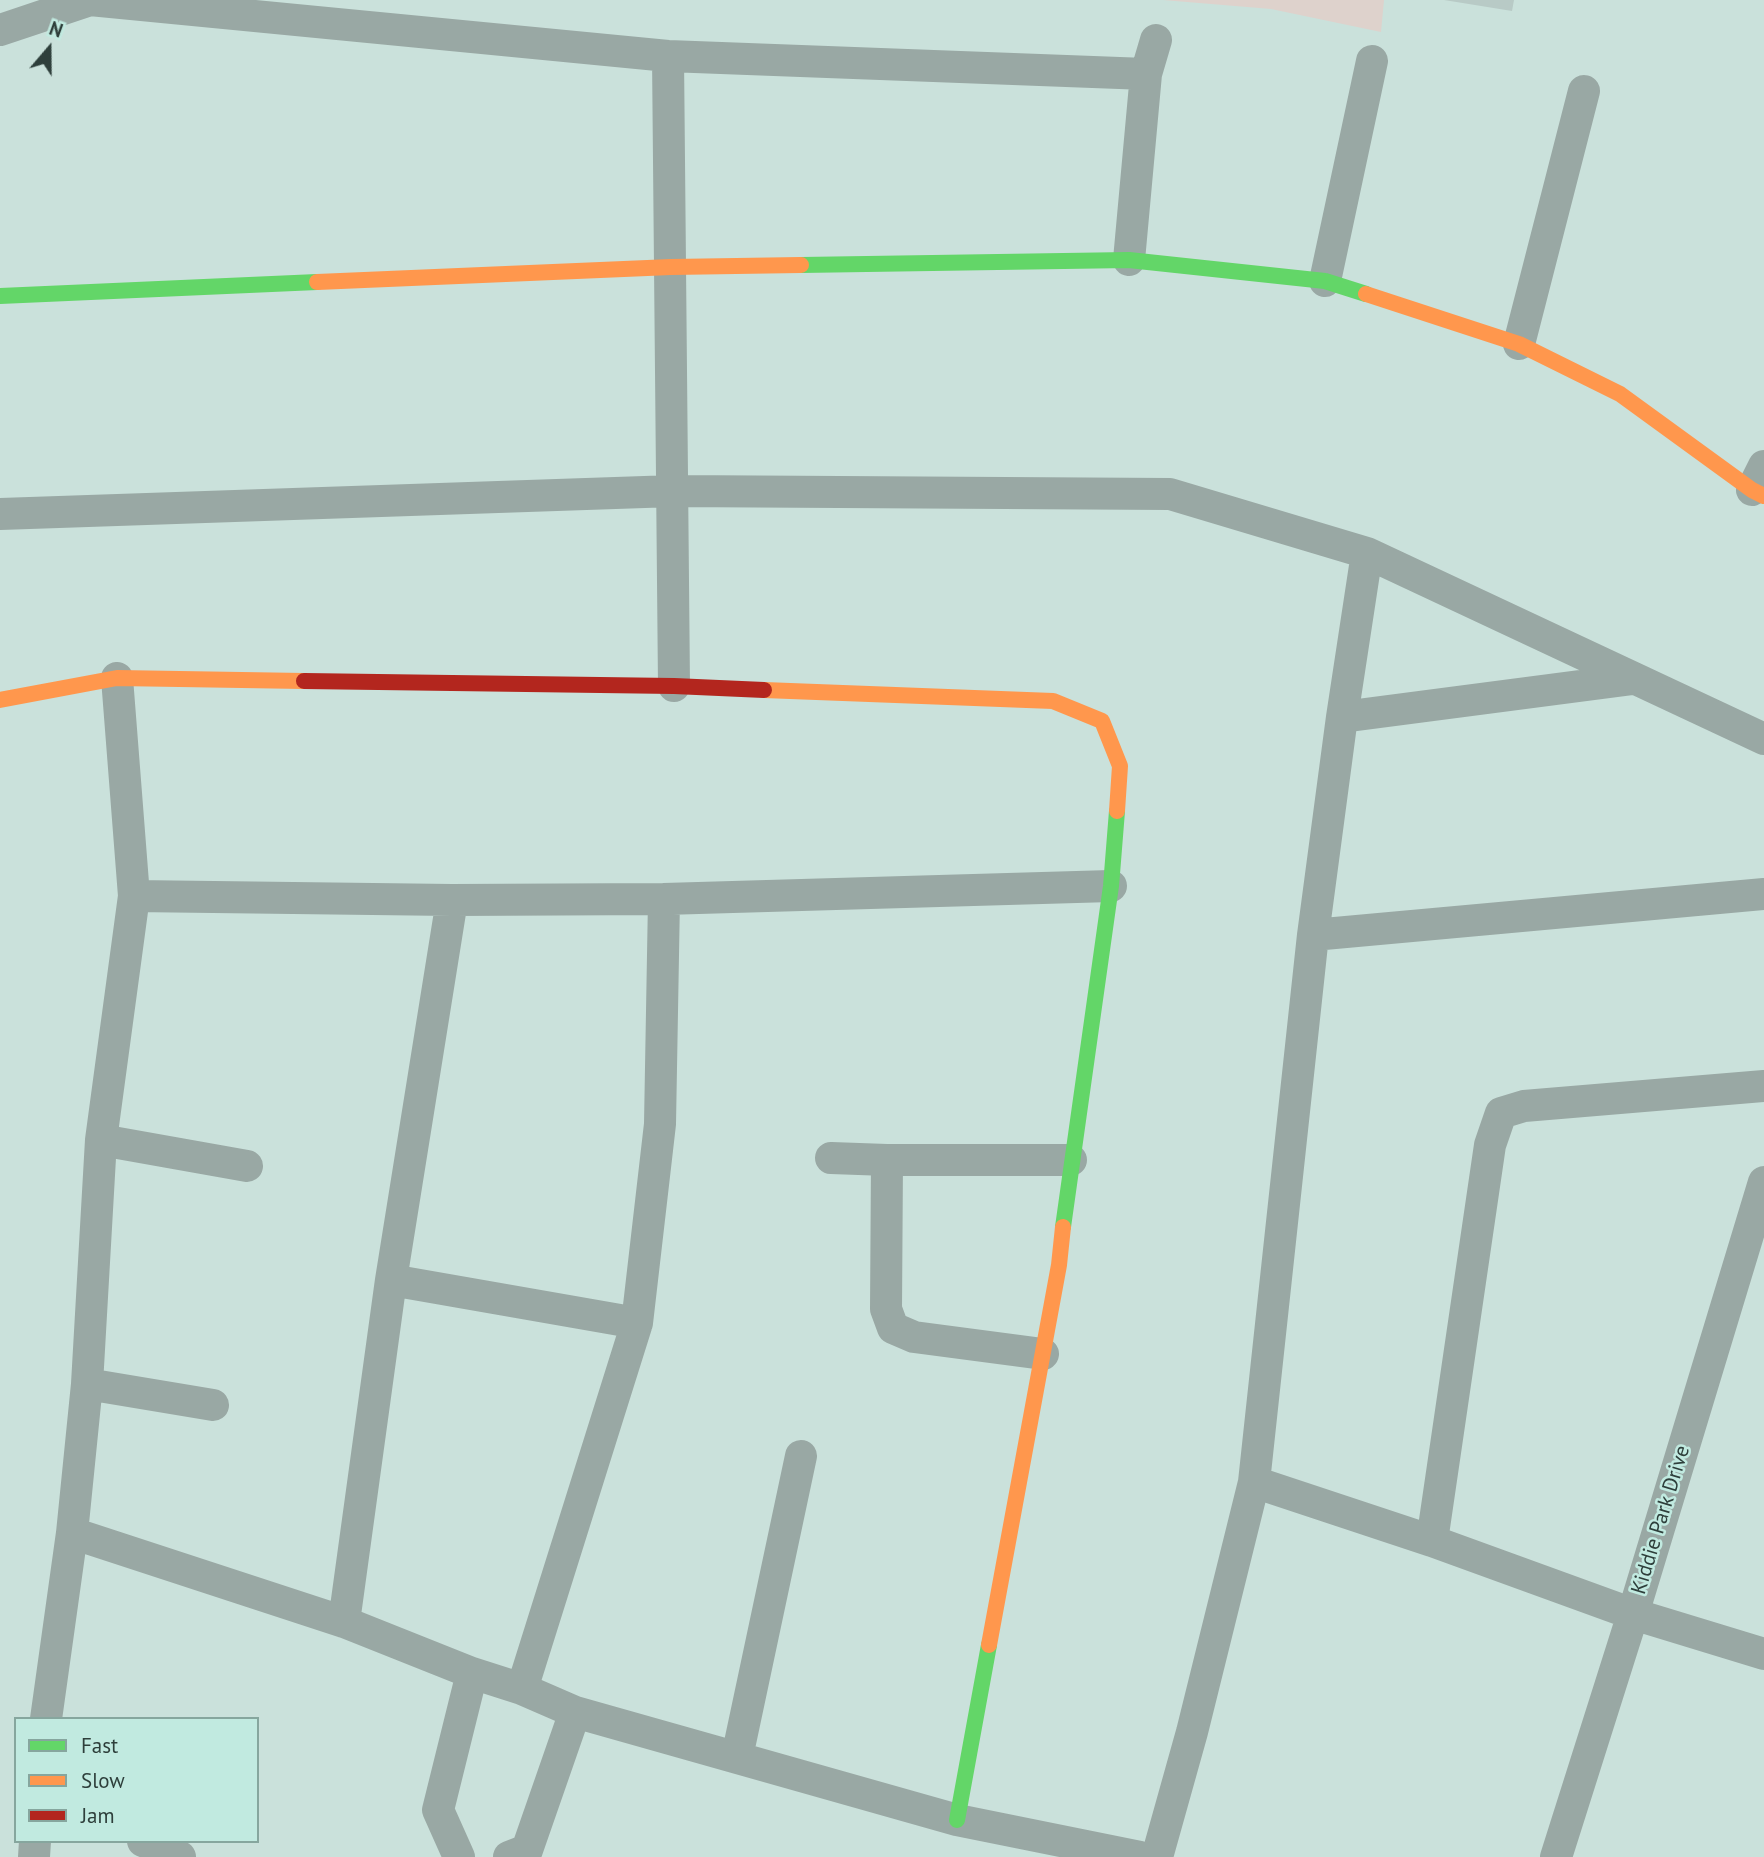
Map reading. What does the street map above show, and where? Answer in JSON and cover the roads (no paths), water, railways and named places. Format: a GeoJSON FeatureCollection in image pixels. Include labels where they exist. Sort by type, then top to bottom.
{"type":"FeatureCollection","features":[{"type":"Feature","properties":{"kind":"street"},"geometry":{"type":"LineString","coordinates":[[0,30],[90,0],[668,56],[1146,74]]}},
{"type":"Feature","properties":{"kind":"street"},"geometry":{"type":"LineString","coordinates":[[1129,260],[1146,74],[1156,40]]}},
{"type":"Feature","properties":{"kind":"street"},"geometry":{"type":"LineString","coordinates":[[668,56],[674,686]]}},
{"type":"Feature","properties":{"kind":"street"},"geometry":{"type":"LineString","coordinates":[[1325,281],[1372,61]]}},
{"type":"Feature","properties":{"kind":"street"},"geometry":{"type":"LineString","coordinates":[[1519,344],[1584,90]]}},
{"type":"Feature","properties":{"kind":"street"},"geometry":{"type":"LineString","coordinates":[[0,296],[671,267],[1129,260],[1325,281],[1519,344],[1620,394],[1760,484]]}},
{"type":"Feature","properties":{"kind":"street"},"geometry":{"type":"LineString","coordinates":[[0,514],[674,491],[1170,494],[1367,553],[1764,739]]}},
{"type":"Feature","properties":{"kind":"street"},"geometry":{"type":"LineString","coordinates":[[1157,1857],[1192,1732],[1254,1482],[1313,935],[1367,553]]}},
{"type":"Feature","properties":{"kind":"street"},"geometry":{"type":"LineString","coordinates":[[46,1717],[72,1533],[87,1384],[101,1140],[134,896],[117,678]]}},
{"type":"Feature","properties":{"kind":"street"},"geometry":{"type":"LineString","coordinates":[[0,700],[117,678],[674,686],[1053,701],[1102,721],[1120,766],[1111,886],[1071,1160],[1059,1265],[957,1820]]}},
{"type":"Feature","properties":{"kind":"street"},"geometry":{"type":"LineString","coordinates":[[1342,717],[1633,679]]}},
{"type":"Feature","properties":{"kind":"street"},"geometry":{"type":"LineString","coordinates":[[134,896],[452,900],[664,899],[1111,886]]}},
{"type":"Feature","properties":{"kind":"street"},"geometry":{"type":"LineString","coordinates":[[1313,935],[1764,894]]}},
{"type":"Feature","properties":{"kind":"street"},"geometry":{"type":"LineString","coordinates":[[522,1689],[637,1324],[660,1124],[664,899]]}},
{"type":"Feature","properties":{"kind":"street"},"geometry":{"type":"LineString","coordinates":[[344,1622],[391,1280],[452,900]]}},
{"type":"Feature","properties":{"kind":"street"},"geometry":{"type":"LineString","coordinates":[[1432,1541],[1490,1145],[1501,1113],[1524,1106],[1764,1086]]}},
{"type":"Feature","properties":{"kind":"street"},"geometry":{"type":"LineString","coordinates":[[101,1140],[247,1166]]}},
{"type":"Feature","properties":{"kind":"street"},"geometry":{"type":"LineString","coordinates":[[831,1158],[1071,1160]]}},
{"type":"Feature","properties":{"kind":"street"},"geometry":{"type":"LineString","coordinates":[[887,1160],[886,1310],[893,1328],[914,1337],[1043,1354]]}},
{"type":"Feature","properties":{"kind":"street","name":"Kiddie Park Drive"},"geometry":{"type":"LineString","coordinates":[[1556,1857],[1764,1182]]}},
{"type":"Feature","properties":{"kind":"street"},"geometry":{"type":"LineString","coordinates":[[391,1280],[637,1324]]}},
{"type":"Feature","properties":{"kind":"street"},"geometry":{"type":"LineString","coordinates":[[87,1384],[213,1405]]}},
{"type":"Feature","properties":{"kind":"street"},"geometry":{"type":"LineString","coordinates":[[737,1756],[801,1456]]}},
{"type":"Feature","properties":{"kind":"street"},"geometry":{"type":"LineString","coordinates":[[1254,1482],[1432,1541],[1633,1614],[1764,1654]]}},
{"type":"Feature","properties":{"kind":"street"},"geometry":{"type":"LineString","coordinates":[[72,1533],[344,1622],[472,1674],[522,1689],[575,1712],[957,1820],[1140,1857]]}},
{"type":"Feature","properties":{"kind":"street"},"geometry":{"type":"LineString","coordinates":[[459,1857],[438,1810],[472,1674]]}},
{"type":"Feature","properties":{"kind":"street"},"geometry":{"type":"LineString","coordinates":[[509,1857],[527,1850],[575,1712]]}},
{"type":"Feature","properties":{"kind":"street"},"geometry":{"type":"LineString","coordinates":[[148,1843],[180,1857]]}}]}
